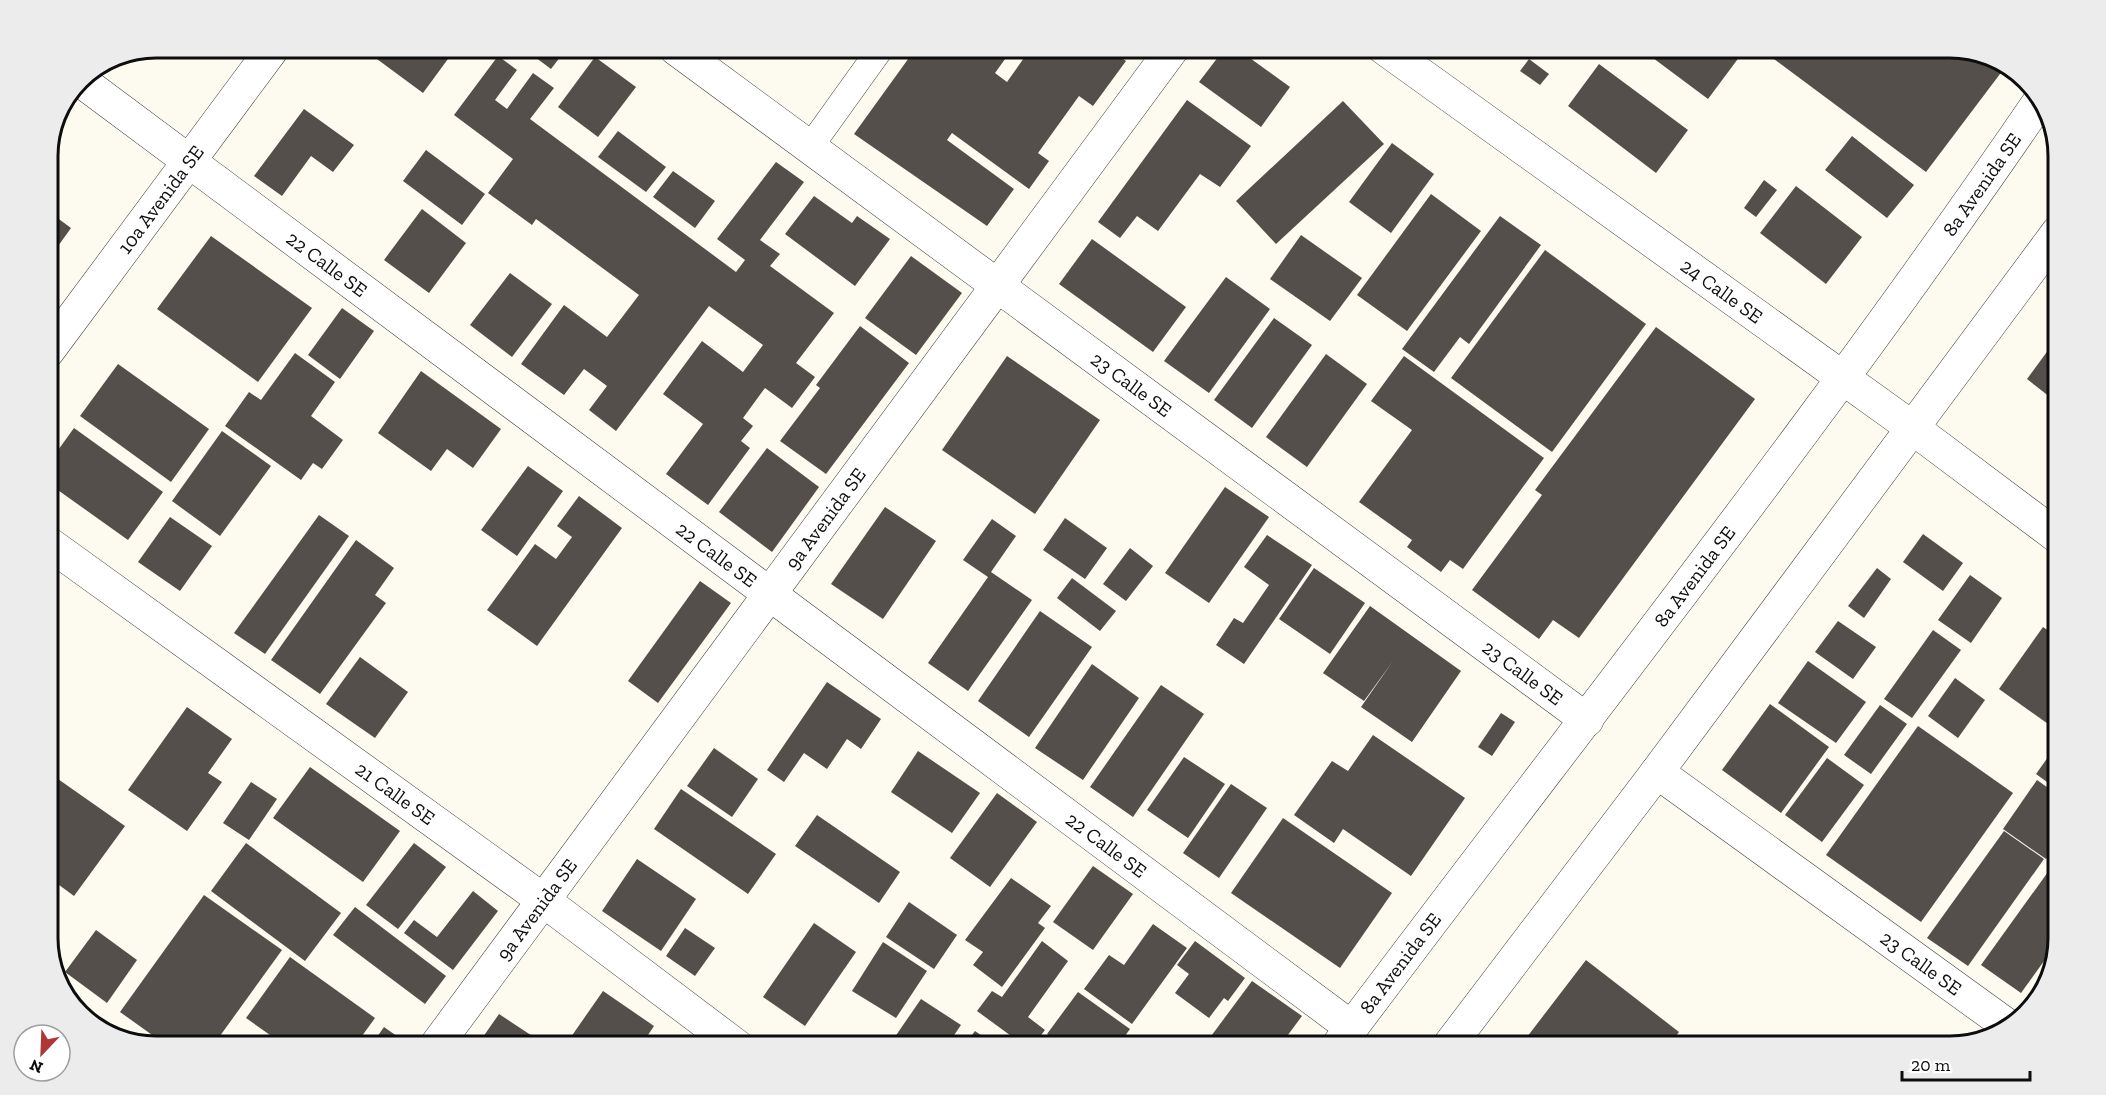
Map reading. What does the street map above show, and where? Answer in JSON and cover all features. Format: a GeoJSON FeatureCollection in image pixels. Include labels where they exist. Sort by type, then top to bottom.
{"type":"FeatureCollection","features":[{"type":"Feature","properties":{"kind":"street","name":"10a Avenida SE"},"geometry":{"type":"LineString","coordinates":[[59,336],[266,58]]}},
{"type":"Feature","properties":{"kind":"street","name":"23 Calle SE"},"geometry":{"type":"LineString","coordinates":[[689,58],[1587,720]]}},
{"type":"Feature","properties":{"kind":"street","name":"9a Avenida SE"},"geometry":{"type":"LineString","coordinates":[[443,1036],[1166,58]]}},
{"type":"Feature","properties":{"kind":"street","name":"24 Calle SE"},"geometry":{"type":"LineString","coordinates":[[1398,58],[1914,429],[2047,529]]}},
{"type":"Feature","properties":{"kind":"street","name":"22 Calle SE"},"geometry":{"type":"LineString","coordinates":[[88,86],[770,594],[1344,1036]]}},
{"type":"Feature","properties":{"kind":"street","name":"8a Avenida SE"},"geometry":{"type":"LineString","coordinates":[[1346,1036],[1587,720],[1842,379],[2034,108]]}},
{"type":"Feature","properties":{"kind":"street"},"geometry":{"type":"LineString","coordinates":[[1456,1036],[1914,429],[2047,247]]}},
{"type":"Feature","properties":{"kind":"street","name":"21 Calle SE"},"geometry":{"type":"LineString","coordinates":[[59,551],[543,900],[723,1036]]}},
{"type":"Feature","properties":{"kind":"street","name":"23 Calle SE"},"geometry":{"type":"LineString","coordinates":[[1657,772],[2002,1021]]}},
{"type":"Feature","properties":{"kind":"lane"},"geometry":{"type":"LineString","coordinates":[[810,147],[874,58]]}},
{"type":"Feature","properties":{"kind":"building"},"geometry":{"type":"Polygon","coordinates":[[[376,58],[449,58],[423,93],[376,58]]]}},
{"type":"Feature","properties":{"kind":"building"},"geometry":{"type":"Polygon","coordinates":[[[497,58],[501,58],[517,70],[495,100],[507,109],[533,73],[554,88],[530,119],[736,272],[745,260],[717,239],[776,162],[804,182],[760,240],[780,254],[770,266],[834,313],[796,363],[815,377],[792,408],[765,388],[743,418],[753,426],[741,441],[750,448],[708,505],[666,474],[703,424],[663,394],[702,341],[743,372],[763,345],[709,306],[616,431],[589,410],[607,386],[584,369],[564,395],[521,364],[564,305],[607,337],[639,295],[536,219],[532,225],[488,193],[513,159],[454,115],[497,58]]]}},
{"type":"Feature","properties":{"kind":"building"},"geometry":{"type":"Polygon","coordinates":[[[536,58],[559,58],[551,69],[536,58]]]}},
{"type":"Feature","properties":{"kind":"building"},"geometry":{"type":"Polygon","coordinates":[[[594,58],[636,87],[598,137],[558,107],[594,58]]]}},
{"type":"Feature","properties":{"kind":"building"},"geometry":{"type":"Polygon","coordinates":[[[909,58],[1006,58],[995,73],[1007,82],[1024,58],[1122,58],[1126,61],[1093,106],[1079,96],[1038,153],[1049,161],[1029,189],[952,133],[947,140],[1014,189],[987,226],[854,134],[909,58]]]}},
{"type":"Feature","properties":{"kind":"building"},"geometry":{"type":"Polygon","coordinates":[[[1217,58],[1250,58],[1290,87],[1261,127],[1199,82],[1217,58]]]}},
{"type":"Feature","properties":{"kind":"building"},"geometry":{"type":"Polygon","coordinates":[[[1653,58],[1739,58],[1708,99],[1653,58]]]}},
{"type":"Feature","properties":{"kind":"building"},"geometry":{"type":"Polygon","coordinates":[[[1772,58],[1950,58],[1975,62],[2001,73],[1926,172],[1772,58]]]}},
{"type":"Feature","properties":{"kind":"building"},"geometry":{"type":"Polygon","coordinates":[[[1529,59],[1549,74],[1540,85],[1520,71],[1529,59]]]}},
{"type":"Feature","properties":{"kind":"building"},"geometry":{"type":"Polygon","coordinates":[[[1599,64],[1688,130],[1656,173],[1568,106],[1599,64]]]}},
{"type":"Feature","properties":{"kind":"building"},"geometry":{"type":"Polygon","coordinates":[[[1187,100],[1251,146],[1220,187],[1200,174],[1158,231],[1137,216],[1120,238],[1098,222],[1187,100]]]}},
{"type":"Feature","properties":{"kind":"building"},"geometry":{"type":"Polygon","coordinates":[[[1343,101],[1384,144],[1276,244],[1236,201],[1343,101]]]}},
{"type":"Feature","properties":{"kind":"building"},"geometry":{"type":"Polygon","coordinates":[[[304,109],[354,145],[333,172],[311,156],[282,196],[254,176],[304,109]]]}},
{"type":"Feature","properties":{"kind":"building"},"geometry":{"type":"Polygon","coordinates":[[[618,131],[666,167],[646,192],[598,157],[618,131]]]}},
{"type":"Feature","properties":{"kind":"building"},"geometry":{"type":"Polygon","coordinates":[[[1852,136],[1914,185],[1887,218],[1825,170],[1852,136]]]}},
{"type":"Feature","properties":{"kind":"building"},"geometry":{"type":"Polygon","coordinates":[[[1392,143],[1434,174],[1391,233],[1349,202],[1392,143]]]}},
{"type":"Feature","properties":{"kind":"building"},"geometry":{"type":"Polygon","coordinates":[[[426,150],[485,194],[462,225],[403,181],[426,150]]]}},
{"type":"Feature","properties":{"kind":"building"},"geometry":{"type":"Polygon","coordinates":[[[673,171],[715,201],[695,228],[653,197],[673,171]]]}},
{"type":"Feature","properties":{"kind":"building"},"geometry":{"type":"Polygon","coordinates":[[[1764,180],[1777,190],[1756,217],[1744,208],[1764,180]]]}},
{"type":"Feature","properties":{"kind":"building"},"geometry":{"type":"Polygon","coordinates":[[[1796,186],[1862,237],[1826,284],[1760,233],[1796,186]]]}},
{"type":"Feature","properties":{"kind":"building"},"geometry":{"type":"Polygon","coordinates":[[[1431,194],[1481,231],[1407,331],[1357,295],[1431,194]]]}},
{"type":"Feature","properties":{"kind":"building"},"geometry":{"type":"Polygon","coordinates":[[[814,196],[852,223],[857,216],[890,239],[855,286],[785,234],[814,196]]]}},
{"type":"Feature","properties":{"kind":"building"},"geometry":{"type":"Polygon","coordinates":[[[422,209],[466,243],[429,293],[384,260],[422,209]]]}},
{"type":"Feature","properties":{"kind":"building"},"geometry":{"type":"Polygon","coordinates":[[[1500,216],[1541,245],[1469,344],[1460,337],[1434,372],[1402,349],[1500,216]]]}},
{"type":"Feature","properties":{"kind":"building"},"geometry":{"type":"Polygon","coordinates":[[[59,219],[71,228],[59,245],[59,219]]]}},
{"type":"Feature","properties":{"kind":"building"},"geometry":{"type":"Polygon","coordinates":[[[1301,235],[1362,278],[1330,321],[1270,279],[1301,235]]]}},
{"type":"Feature","properties":{"kind":"building"},"geometry":{"type":"Polygon","coordinates":[[[211,236],[312,308],[258,382],[157,309],[211,236]]]}},
{"type":"Feature","properties":{"kind":"building"},"geometry":{"type":"Polygon","coordinates":[[[1092,239],[1186,307],[1153,352],[1059,284],[1092,239]]]}},
{"type":"Feature","properties":{"kind":"building"},"geometry":{"type":"Polygon","coordinates":[[[1545,250],[1646,324],[1552,452],[1451,378],[1545,250]]]}},
{"type":"Feature","properties":{"kind":"building"},"geometry":{"type":"Polygon","coordinates":[[[911,256],[962,293],[916,355],[865,318],[911,256]]]}},
{"type":"Feature","properties":{"kind":"building"},"geometry":{"type":"Polygon","coordinates":[[[510,273],[552,304],[512,357],[470,325],[510,273]]]}},
{"type":"Feature","properties":{"kind":"building"},"geometry":{"type":"Polygon","coordinates":[[[1226,277],[1270,309],[1209,393],[1164,361],[1226,277]]]}},
{"type":"Feature","properties":{"kind":"building"},"geometry":{"type":"Polygon","coordinates":[[[342,308],[374,331],[340,379],[308,355],[342,308]]]}},
{"type":"Feature","properties":{"kind":"building"},"geometry":{"type":"Polygon","coordinates":[[[1274,318],[1312,345],[1252,428],[1214,400],[1274,318]]]}},
{"type":"Feature","properties":{"kind":"building"},"geometry":{"type":"Polygon","coordinates":[[[860,326],[909,363],[826,474],[780,441],[820,388],[816,385],[860,326]]]}},
{"type":"Feature","properties":{"kind":"building"},"geometry":{"type":"Polygon","coordinates":[[[1656,327],[1755,399],[1579,638],[1553,620],[1539,639],[1472,590],[1542,495],[1535,490],[1656,327]]]}},
{"type":"Feature","properties":{"kind":"building"},"geometry":{"type":"Polygon","coordinates":[[[2047,351],[2047,395],[2027,379],[2047,351]]]}},
{"type":"Feature","properties":{"kind":"building"},"geometry":{"type":"Polygon","coordinates":[[[295,353],[335,382],[311,416],[343,440],[322,469],[313,463],[301,480],[225,426],[249,392],[261,400],[295,353]]]}},
{"type":"Feature","properties":{"kind":"building"},"geometry":{"type":"Polygon","coordinates":[[[1326,354],[1367,384],[1307,467],[1266,437],[1326,354]]]}},
{"type":"Feature","properties":{"kind":"building"},"geometry":{"type":"Polygon","coordinates":[[[1007,356],[1100,420],[1035,514],[942,450],[1007,356]]]}},
{"type":"Feature","properties":{"kind":"building"},"geometry":{"type":"Polygon","coordinates":[[[1404,356],[1544,458],[1463,569],[1450,560],[1441,572],[1407,547],[1412,540],[1359,502],[1412,430],[1371,401],[1404,356]]]}},
{"type":"Feature","properties":{"kind":"building"},"geometry":{"type":"Polygon","coordinates":[[[118,364],[209,429],[171,482],[80,416],[118,364]]]}},
{"type":"Feature","properties":{"kind":"building"},"geometry":{"type":"Polygon","coordinates":[[[421,371],[501,429],[473,468],[447,449],[431,471],[378,433],[421,371]]]}},
{"type":"Feature","properties":{"kind":"building"},"geometry":{"type":"Polygon","coordinates":[[[74,428],[163,492],[128,540],[59,491],[59,449],[74,428]]]}},
{"type":"Feature","properties":{"kind":"building"},"geometry":{"type":"Polygon","coordinates":[[[222,431],[271,466],[220,536],[172,501],[222,431]]]}},
{"type":"Feature","properties":{"kind":"building"},"geometry":{"type":"Polygon","coordinates":[[[767,448],[819,487],[772,552],[719,512],[767,448]]]}},
{"type":"Feature","properties":{"kind":"building"},"geometry":{"type":"Polygon","coordinates":[[[528,466],[563,491],[517,556],[481,530],[528,466]]]}},
{"type":"Feature","properties":{"kind":"building"},"geometry":{"type":"Polygon","coordinates":[[[1225,487],[1269,517],[1209,603],[1165,573],[1225,487]]]}},
{"type":"Feature","properties":{"kind":"building"},"geometry":{"type":"Polygon","coordinates":[[[579,496],[622,528],[537,646],[487,610],[535,544],[556,559],[572,537],[557,526],[579,496]]]}},
{"type":"Feature","properties":{"kind":"building"},"geometry":{"type":"Polygon","coordinates":[[[885,507],[936,541],[883,619],[831,584],[885,507]]]}},
{"type":"Feature","properties":{"kind":"building"},"geometry":{"type":"Polygon","coordinates":[[[319,515],[349,536],[265,654],[234,633],[319,515]]]}},
{"type":"Feature","properties":{"kind":"building"},"geometry":{"type":"Polygon","coordinates":[[[170,517],[212,546],[180,591],[138,562],[170,517]]]}},
{"type":"Feature","properties":{"kind":"building"},"geometry":{"type":"Polygon","coordinates":[[[1065,518],[1107,548],[1085,579],[1043,550],[1065,518]]]}},
{"type":"Feature","properties":{"kind":"building"},"geometry":{"type":"Polygon","coordinates":[[[992,519],[1016,536],[991,572],[1032,600],[968,691],[928,663],[988,577],[963,560],[992,519]]]}},
{"type":"Feature","properties":{"kind":"building"},"geometry":{"type":"Polygon","coordinates":[[[1923,534],[1963,563],[1943,591],[1903,562],[1923,534]]]}},
{"type":"Feature","properties":{"kind":"building"},"geometry":{"type":"Polygon","coordinates":[[[1267,535],[1312,565],[1244,664],[1216,645],[1234,618],[1243,623],[1269,585],[1244,567],[1267,535]]]}},
{"type":"Feature","properties":{"kind":"building"},"geometry":{"type":"Polygon","coordinates":[[[356,540],[394,568],[375,595],[386,603],[320,694],[271,660],[356,540]]]}},
{"type":"Feature","properties":{"kind":"building"},"geometry":{"type":"Polygon","coordinates":[[[1130,548],[1153,566],[1126,601],[1103,584],[1130,548]]]}},
{"type":"Feature","properties":{"kind":"building"},"geometry":{"type":"Polygon","coordinates":[[[1314,568],[1365,603],[1330,654],[1279,619],[1314,568]]]}},
{"type":"Feature","properties":{"kind":"building"},"geometry":{"type":"Polygon","coordinates":[[[1877,568],[1891,579],[1864,618],[1848,606],[1877,568]]]}},
{"type":"Feature","properties":{"kind":"building"},"geometry":{"type":"Polygon","coordinates":[[[1970,575],[2002,598],[1971,643],[1938,620],[1970,575]]]}},
{"type":"Feature","properties":{"kind":"building"},"geometry":{"type":"Polygon","coordinates":[[[1072,578],[1116,611],[1100,631],[1057,598],[1072,578]]]}},
{"type":"Feature","properties":{"kind":"building"},"geometry":{"type":"Polygon","coordinates":[[[700,581],[731,603],[658,703],[628,681],[700,581]]]}},
{"type":"Feature","properties":{"kind":"building"},"geometry":{"type":"Polygon","coordinates":[[[1370,606],[1461,671],[1412,742],[1361,707],[1393,661],[1364,701],[1323,673],[1370,606]]]}},
{"type":"Feature","properties":{"kind":"building"},"geometry":{"type":"Polygon","coordinates":[[[1040,611],[1092,647],[1029,737],[978,701],[1040,611]]]}},
{"type":"Feature","properties":{"kind":"building"},"geometry":{"type":"Polygon","coordinates":[[[1838,621],[1876,647],[1853,679],[1815,652],[1838,621]]]}},
{"type":"Feature","properties":{"kind":"building"},"geometry":{"type":"Polygon","coordinates":[[[2043,627],[2048,630],[2048,724],[1999,689],[2043,627]]]}},
{"type":"Feature","properties":{"kind":"building"},"geometry":{"type":"Polygon","coordinates":[[[1933,630],[1961,650],[1912,718],[1884,699],[1933,630]]]}},
{"type":"Feature","properties":{"kind":"building"},"geometry":{"type":"Polygon","coordinates":[[[360,657],[408,692],[375,738],[326,704],[360,657]]]}},
{"type":"Feature","properties":{"kind":"building"},"geometry":{"type":"Polygon","coordinates":[[[1808,661],[1866,702],[1836,743],[1778,703],[1808,661]]]}},
{"type":"Feature","properties":{"kind":"building"},"geometry":{"type":"Polygon","coordinates":[[[1092,664],[1139,698],[1083,780],[1035,748],[1092,664]]]}},
{"type":"Feature","properties":{"kind":"building"},"geometry":{"type":"Polygon","coordinates":[[[1955,678],[1985,700],[1958,738],[1928,716],[1955,678]]]}},
{"type":"Feature","properties":{"kind":"building"},"geometry":{"type":"Polygon","coordinates":[[[827,682],[881,719],[861,749],[847,739],[827,769],[804,753],[784,782],[767,770],[827,682]]]}},
{"type":"Feature","properties":{"kind":"building"},"geometry":{"type":"Polygon","coordinates":[[[1161,685],[1204,714],[1133,817],[1090,787],[1161,685]]]}},
{"type":"Feature","properties":{"kind":"building"},"geometry":{"type":"Polygon","coordinates":[[[1770,704],[1829,747],[1781,813],[1722,770],[1770,704]]]}},
{"type":"Feature","properties":{"kind":"building"},"geometry":{"type":"Polygon","coordinates":[[[1880,705],[1907,724],[1871,774],[1844,755],[1880,705]]]}},
{"type":"Feature","properties":{"kind":"building"},"geometry":{"type":"Polygon","coordinates":[[[187,707],[232,739],[208,773],[222,782],[187,831],[128,790],[187,707]]]}},
{"type":"Feature","properties":{"kind":"building"},"geometry":{"type":"Polygon","coordinates":[[[1501,713],[1515,722],[1492,756],[1478,747],[1501,713]]]}},
{"type":"Feature","properties":{"kind":"building"},"geometry":{"type":"Polygon","coordinates":[[[1918,726],[2013,793],[1921,922],[1826,855],[1918,726]]]}},
{"type":"Feature","properties":{"kind":"building"},"geometry":{"type":"Polygon","coordinates":[[[1373,735],[1465,798],[1411,876],[1343,829],[1334,843],[1294,815],[1332,761],[1348,771],[1373,735]]]}},
{"type":"Feature","properties":{"kind":"building"},"geometry":{"type":"Polygon","coordinates":[[[714,748],[758,779],[732,817],[687,786],[714,748]]]}},
{"type":"Feature","properties":{"kind":"building"},"geometry":{"type":"Polygon","coordinates":[[[918,751],[980,793],[952,833],[891,792],[918,751]]]}},
{"type":"Feature","properties":{"kind":"building"},"geometry":{"type":"Polygon","coordinates":[[[1184,757],[1225,784],[1188,838],[1147,810],[1184,757]]]}},
{"type":"Feature","properties":{"kind":"building"},"geometry":{"type":"Polygon","coordinates":[[[2048,757],[2048,783],[2036,774],[2048,757]]]}},
{"type":"Feature","properties":{"kind":"building"},"geometry":{"type":"Polygon","coordinates":[[[1827,758],[1864,785],[1822,842],[1785,815],[1827,758]]]}},
{"type":"Feature","properties":{"kind":"building"},"geometry":{"type":"Polygon","coordinates":[[[310,767],[400,831],[363,882],[273,818],[310,767]]]}},
{"type":"Feature","properties":{"kind":"building"},"geometry":{"type":"Polygon","coordinates":[[[59,780],[125,826],[74,896],[59,885],[59,780]]]}},
{"type":"Feature","properties":{"kind":"building"},"geometry":{"type":"Polygon","coordinates":[[[2037,780],[2048,788],[2048,856],[2046,859],[2003,829],[2037,780]]]}},
{"type":"Feature","properties":{"kind":"building"},"geometry":{"type":"Polygon","coordinates":[[[251,782],[277,799],[249,840],[223,823],[251,782]]]}},
{"type":"Feature","properties":{"kind":"building"},"geometry":{"type":"Polygon","coordinates":[[[1231,784],[1267,808],[1219,878],[1183,853],[1231,784]]]}},
{"type":"Feature","properties":{"kind":"building"},"geometry":{"type":"Polygon","coordinates":[[[681,789],[776,854],[748,894],[654,829],[681,789]]]}},
{"type":"Feature","properties":{"kind":"building"},"geometry":{"type":"Polygon","coordinates":[[[997,793],[1037,822],[990,887],[950,858],[997,793]]]}},
{"type":"Feature","properties":{"kind":"building"},"geometry":{"type":"Polygon","coordinates":[[[817,815],[900,872],[879,903],[795,846],[817,815]]]}},
{"type":"Feature","properties":{"kind":"building"},"geometry":{"type":"Polygon","coordinates":[[[1283,818],[1392,893],[1340,968],[1231,893],[1283,818]]]}},
{"type":"Feature","properties":{"kind":"building"},"geometry":{"type":"Polygon","coordinates":[[[2004,831],[2044,859],[1968,966],[1927,938],[2004,831]]]}},
{"type":"Feature","properties":{"kind":"building"},"geometry":{"type":"Polygon","coordinates":[[[246,843],[341,913],[305,961],[211,891],[246,843]]]}},
{"type":"Feature","properties":{"kind":"building"},"geometry":{"type":"Polygon","coordinates":[[[414,843],[446,867],[398,929],[366,905],[414,843]]]}},
{"type":"Feature","properties":{"kind":"building"},"geometry":{"type":"Polygon","coordinates":[[[637,859],[696,899],[661,951],[602,911],[637,859]]]}},
{"type":"Feature","properties":{"kind":"building"},"geometry":{"type":"Polygon","coordinates":[[[1093,866],[1133,894],[1093,950],[1053,922],[1093,866]]]}},
{"type":"Feature","properties":{"kind":"building"},"geometry":{"type":"Polygon","coordinates":[[[2048,872],[2048,939],[2045,960],[2021,993],[1981,965],[2048,872]]]}},
{"type":"Feature","properties":{"kind":"building"},"geometry":{"type":"Polygon","coordinates":[[[1011,878],[1051,906],[1038,923],[1045,928],[1002,987],[973,965],[983,952],[965,940],[1011,878]]]}},
{"type":"Feature","properties":{"kind":"building"},"geometry":{"type":"Polygon","coordinates":[[[473,891],[498,911],[453,970],[404,933],[414,920],[437,937],[473,891]]]}},
{"type":"Feature","properties":{"kind":"building"},"geometry":{"type":"Polygon","coordinates":[[[204,895],[282,950],[220,1036],[153,1036],[120,1012],[204,895]]]}},
{"type":"Feature","properties":{"kind":"building"},"geometry":{"type":"Polygon","coordinates":[[[909,902],[957,935],[934,969],[886,937],[909,902]]]}},
{"type":"Feature","properties":{"kind":"building"},"geometry":{"type":"Polygon","coordinates":[[[355,907],[446,976],[425,1004],[333,935],[355,907]]]}},
{"type":"Feature","properties":{"kind":"building"},"geometry":{"type":"Polygon","coordinates":[[[814,923],[856,952],[805,1026],[763,997],[814,923]]]}},
{"type":"Feature","properties":{"kind":"building"},"geometry":{"type":"Polygon","coordinates":[[[1153,924],[1187,948],[1132,1024],[1084,989],[1109,955],[1124,965],[1153,924]]]}},
{"type":"Feature","properties":{"kind":"building"},"geometry":{"type":"Polygon","coordinates":[[[685,928],[715,948],[695,976],[666,956],[685,928]]]}},
{"type":"Feature","properties":{"kind":"building"},"geometry":{"type":"Polygon","coordinates":[[[96,930],[137,960],[107,1003],[65,972],[96,930]]]}},
{"type":"Feature","properties":{"kind":"building"},"geometry":{"type":"Polygon","coordinates":[[[1042,941],[1068,961],[1028,1017],[1045,1030],[1040,1036],[1011,1036],[977,1011],[992,991],[1002,997],[1042,941]]]}},
{"type":"Feature","properties":{"kind":"building"},"geometry":{"type":"Polygon","coordinates":[[[1195,941],[1245,978],[1228,1001],[1224,998],[1209,1018],[1175,993],[1189,974],[1177,965],[1195,941]]]}},
{"type":"Feature","properties":{"kind":"building"},"geometry":{"type":"Polygon","coordinates":[[[883,942],[927,971],[896,1018],[852,991],[883,942]]]}},
{"type":"Feature","properties":{"kind":"building"},"geometry":{"type":"Polygon","coordinates":[[[290,957],[375,1018],[362,1036],[271,1036],[246,1018],[290,957]]]}},
{"type":"Feature","properties":{"kind":"building"},"geometry":{"type":"Polygon","coordinates":[[[1586,960],[1679,1032],[1676,1036],[1528,1036],[1586,960]]]}},
{"type":"Feature","properties":{"kind":"building"},"geometry":{"type":"Polygon","coordinates":[[[1252,981],[1302,1016],[1287,1036],[1211,1036],[1252,981]]]}},
{"type":"Feature","properties":{"kind":"building"},"geometry":{"type":"Polygon","coordinates":[[[603,991],[654,1026],[647,1036],[572,1036],[603,991]]]}},
{"type":"Feature","properties":{"kind":"building"},"geometry":{"type":"Polygon","coordinates":[[[1078,992],[1130,1029],[1125,1036],[1050,1036],[1047,1034],[1078,992]]]}},
{"type":"Feature","properties":{"kind":"building"},"geometry":{"type":"Polygon","coordinates":[[[921,999],[961,1025],[954,1036],[896,1036],[921,999]]]}},
{"type":"Feature","properties":{"kind":"building"},"geometry":{"type":"Polygon","coordinates":[[[499,1014],[532,1036],[484,1036],[499,1014]]]}},
{"type":"Feature","properties":{"kind":"building"},"geometry":{"type":"Polygon","coordinates":[[[384,1027],[397,1036],[378,1036],[384,1027]]]}},
{"type":"Feature","properties":{"kind":"building"},"geometry":{"type":"Polygon","coordinates":[[[975,1031],[982,1036],[971,1036],[975,1031]]]}}]}
